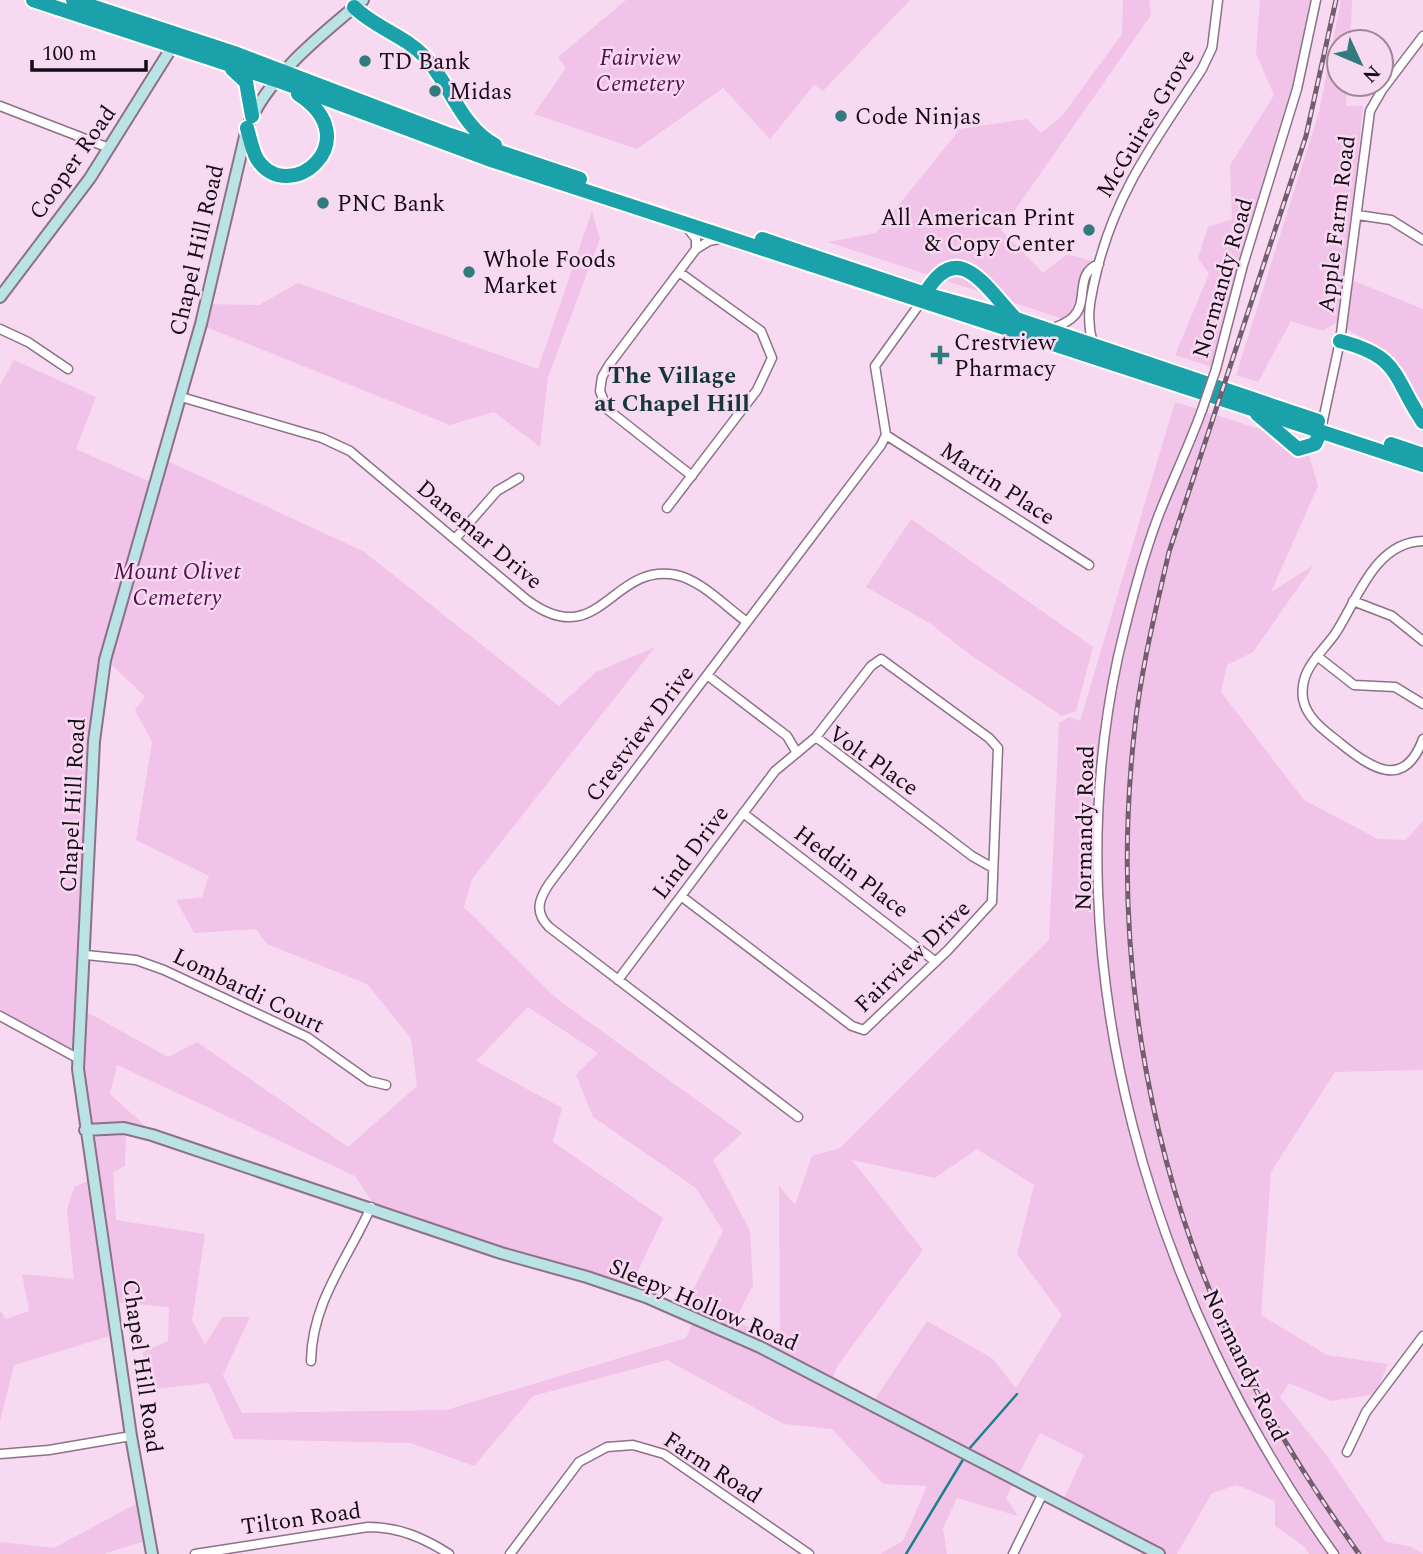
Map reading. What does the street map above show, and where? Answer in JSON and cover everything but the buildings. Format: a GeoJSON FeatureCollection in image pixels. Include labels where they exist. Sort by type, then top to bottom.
{"type":"FeatureCollection","features":[{"type":"Feature","properties":{"kind":"highway"},"geometry":{"type":"LineString","coordinates":[[33,0],[228,65],[279,76],[462,150],[727,238],[923,298],[1016,319],[1093,344],[1423,465]]}},
{"type":"Feature","properties":{"kind":"highway"},"geometry":{"type":"LineString","coordinates":[[73,0],[279,76],[923,298],[1241,405],[1423,455]]}},
{"type":"Feature","properties":{"kind":"highway"},"geometry":{"type":"LineString","coordinates":[[359,4],[375,25],[413,46],[435,70],[473,128],[489,142],[520,159]]}},
{"type":"Feature","properties":{"kind":"highway"},"geometry":{"type":"LineString","coordinates":[[228,65],[246,82],[250,122],[258,160],[277,174],[289,176],[304,173],[323,157],[328,139],[321,114],[279,76]]}},
{"type":"Feature","properties":{"kind":"highway"},"geometry":{"type":"LineString","coordinates":[[923,298],[940,272],[960,267],[970,271],[1016,319]]}},
{"type":"Feature","properties":{"kind":"highway"},"geometry":{"type":"LineString","coordinates":[[1340,341],[1372,350],[1385,359],[1423,422]]}},
{"type":"Feature","properties":{"kind":"highway"},"geometry":{"type":"LineString","coordinates":[[1241,405],[1266,421],[1298,449],[1315,444],[1322,427]]}},
{"type":"Feature","properties":{"kind":"street","name":"McGuires Grove"},"geometry":{"type":"LineString","coordinates":[[1093,344],[1086,321],[1106,234],[1124,190],[1207,59],[1212,48],[1218,0]]}},
{"type":"Feature","properties":{"kind":"street","name":"Normandy Road"},"geometry":{"type":"LineString","coordinates":[[1316,0],[1297,89],[1243,265],[1216,369],[1149,545],[1113,686],[1099,795],[1099,883],[1104,955],[1117,1048],[1133,1122],[1179,1269],[1206,1335],[1251,1424],[1335,1554]]}},
{"type":"Feature","properties":{"kind":"street","name":"Chapel Hill Road"},"geometry":{"type":"LineString","coordinates":[[152,1554],[131,1436],[85,1130],[79,1059],[86,956],[94,741],[105,660],[181,397],[250,122],[279,76],[359,4]]}},
{"type":"Feature","properties":{"kind":"street","name":"Apple Farm Road"},"geometry":{"type":"LineString","coordinates":[[1322,427],[1340,341],[1370,111],[1421,42]]}},
{"type":"Feature","properties":{"kind":"street","name":"Cooper Road"},"geometry":{"type":"LineString","coordinates":[[0,297],[109,148],[172,47]]}},
{"type":"Feature","properties":{"kind":"street"},"geometry":{"type":"LineString","coordinates":[[0,106],[109,148]]}},
{"type":"Feature","properties":{"kind":"street"},"geometry":{"type":"LineString","coordinates":[[1358,215],[1391,220],[1423,240]]}},
{"type":"Feature","properties":{"kind":"street"},"geometry":{"type":"LineString","coordinates":[[684,223],[696,239],[696,249]]}},
{"type":"Feature","properties":{"kind":"street"},"geometry":{"type":"LineString","coordinates":[[692,475],[607,409],[600,391],[602,377],[696,249],[709,241],[727,238]]}},
{"type":"Feature","properties":{"kind":"street","name":"McGuires Grove"},"geometry":{"type":"LineString","coordinates":[[1049,330],[1075,316],[1081,305],[1084,277],[1091,267],[1098,264]]}},
{"type":"Feature","properties":{"kind":"street"},"geometry":{"type":"LineString","coordinates":[[667,508],[757,390],[772,358],[771,349],[761,331],[679,272]]}},
{"type":"Feature","properties":{"kind":"street"},"geometry":{"type":"LineString","coordinates":[[886,435],[875,366],[923,298]]}},
{"type":"Feature","properties":{"kind":"street"},"geometry":{"type":"LineString","coordinates":[[0,329],[28,342],[68,369]]}},
{"type":"Feature","properties":{"kind":"street","name":"Danemar Drive"},"geometry":{"type":"LineString","coordinates":[[181,397],[343,447],[527,600],[555,616],[570,617],[589,613],[601,607],[629,583],[645,576],[664,574],[691,582],[747,622]]}},
{"type":"Feature","properties":{"kind":"street","name":"Martin Place"},"geometry":{"type":"LineString","coordinates":[[886,435],[1089,565]]}},
{"type":"Feature","properties":{"kind":"street","name":"Crestview Drive"},"geometry":{"type":"LineString","coordinates":[[798,1117],[544,922],[539,910],[540,900],[886,435]]}},
{"type":"Feature","properties":{"kind":"street"},"geometry":{"type":"LineString","coordinates":[[455,539],[497,491],[519,478]]}},
{"type":"Feature","properties":{"kind":"street"},"geometry":{"type":"LineString","coordinates":[[1423,541],[1394,550],[1372,571],[1303,680],[1306,708],[1318,725],[1363,762],[1382,771],[1401,768],[1417,754],[1423,739]]}},
{"type":"Feature","properties":{"kind":"street"},"geometry":{"type":"LineString","coordinates":[[1353,601],[1392,616],[1423,641]]}},
{"type":"Feature","properties":{"kind":"street"},"geometry":{"type":"LineString","coordinates":[[1317,656],[1354,685],[1395,687],[1423,704]]}},
{"type":"Feature","properties":{"kind":"street","name":"Fairview Drive"},"geometry":{"type":"LineString","coordinates":[[681,896],[852,1026],[864,1030],[989,908],[993,895],[998,748],[989,738],[881,659],[871,666],[816,737]]}},
{"type":"Feature","properties":{"kind":"street","name":"Volt Place"},"geometry":{"type":"LineString","coordinates":[[707,675],[787,736],[797,752],[816,737],[972,856],[993,868]]}},
{"type":"Feature","properties":{"kind":"street","name":"Lind Drive"},"geometry":{"type":"LineString","coordinates":[[618,980],[775,771],[797,752]]}},
{"type":"Feature","properties":{"kind":"street","name":"Heddin Place"},"geometry":{"type":"LineString","coordinates":[[743,813],[936,962]]}},
{"type":"Feature","properties":{"kind":"street","name":"Lombardi Court"},"geometry":{"type":"LineString","coordinates":[[86,956],[136,960],[164,970],[307,1037],[369,1081],[386,1085]]}},
{"type":"Feature","properties":{"kind":"street"},"geometry":{"type":"LineString","coordinates":[[0,1016],[79,1059]]}},
{"type":"Feature","properties":{"kind":"street","name":"Sleepy Hollow Road"},"geometry":{"type":"LineString","coordinates":[[85,1130],[106,1127],[144,1132],[501,1253],[646,1297],[760,1347],[1160,1554]]}},
{"type":"Feature","properties":{"kind":"street"},"geometry":{"type":"LineString","coordinates":[[311,1361],[312,1340],[322,1301],[340,1264],[359,1236],[371,1207]]}},
{"type":"Feature","properties":{"kind":"street"},"geometry":{"type":"LineString","coordinates":[[1347,1452],[1366,1412],[1423,1336]]}},
{"type":"Feature","properties":{"kind":"street"},"geometry":{"type":"LineString","coordinates":[[0,1454],[49,1450],[131,1436]]}},
{"type":"Feature","properties":{"kind":"street","name":"Farm Road"},"geometry":{"type":"LineString","coordinates":[[510,1554],[572,1468],[598,1450],[626,1445],[643,1446],[664,1454],[809,1554]]}},
{"type":"Feature","properties":{"kind":"street"},"geometry":{"type":"LineString","coordinates":[[1013,1554],[1043,1493]]}},
{"type":"Feature","properties":{"kind":"street","name":"Tilton Road"},"geometry":{"type":"LineString","coordinates":[[195,1554],[349,1528],[379,1527],[420,1537],[449,1554]]}},
{"type":"Feature","properties":{"kind":"street"},"geometry":{"type":"LineString","coordinates":[[252,1544],[254,1554]]}},
{"type":"Feature","properties":{"kind":"green space","name":"Fairview Cemetery"},"geometry":{"type":"Polygon","coordinates":[[[626,0],[910,0],[823,91],[814,85],[770,139],[723,88],[637,149],[534,114],[566,68],[558,57],[626,0]]]}},
{"type":"Feature","properties":{"kind":"green space"},"geometry":{"type":"Polygon","coordinates":[[[1123,0],[1149,0],[1151,15],[1001,230],[1043,273],[1067,254],[1098,263],[1085,303],[1066,320],[828,242],[876,233],[960,129],[1027,119],[1041,133],[1062,116],[1122,34],[1123,0]]]}},
{"type":"Feature","properties":{"kind":"green space"},"geometry":{"type":"Polygon","coordinates":[[[1260,0],[1312,0],[1294,90],[1233,286],[1212,367],[1175,355],[1209,274],[1198,258],[1208,227],[1232,219],[1230,165],[1274,95],[1256,54],[1260,0]]]}},
{"type":"Feature","properties":{"kind":"green space"},"geometry":{"type":"Polygon","coordinates":[[[1341,0],[1352,0],[1351,28],[1336,28],[1341,0]]]}},
{"type":"Feature","properties":{"kind":"green space"},"geometry":{"type":"Polygon","coordinates":[[[1325,81],[1325,98],[1346,98],[1346,106],[1363,106],[1347,278],[1423,309],[1423,411],[1373,343],[1335,323],[1323,331],[1291,321],[1258,382],[1236,375],[1319,112],[1325,81]]]}},
{"type":"Feature","properties":{"kind":"green space"},"geometry":{"type":"Polygon","coordinates":[[[592,211],[600,239],[548,377],[540,447],[494,412],[450,425],[201,325],[206,304],[259,305],[298,283],[538,369],[592,211]]]}},
{"type":"Feature","properties":{"kind":"green space","name":"Mount Olivet Cemetery"},"geometry":{"type":"Polygon","coordinates":[[[14,360],[96,397],[76,449],[155,484],[163,459],[363,551],[559,706],[596,672],[655,647],[472,879],[464,907],[556,998],[742,1133],[713,1160],[750,1231],[753,1285],[735,1321],[780,1341],[779,1186],[795,1205],[812,1156],[840,1148],[1049,940],[1059,723],[1069,717],[1080,721],[1175,402],[1300,442],[1308,453],[1318,486],[1271,592],[1314,565],[1253,652],[1227,665],[1221,692],[1304,800],[1378,839],[1406,840],[1423,821],[1423,1070],[1335,1072],[1271,1172],[1261,1315],[1327,1355],[1388,1364],[1375,1394],[1332,1401],[1289,1383],[1280,1397],[1327,1456],[1386,1542],[1412,1547],[1423,1554],[1309,1554],[1305,1547],[1275,1526],[1275,1501],[1237,1485],[1212,1493],[1177,1554],[1156,1554],[1061,1505],[1084,1455],[1040,1433],[1006,1498],[1018,1516],[957,1498],[943,1528],[947,1554],[880,1554],[903,1541],[927,1486],[883,1484],[832,1429],[784,1424],[667,1360],[533,1396],[474,1466],[411,1443],[234,1439],[209,1383],[144,1390],[143,1352],[168,1341],[169,1307],[112,1302],[110,1336],[14,1365],[0,1421],[0,1310],[6,1319],[29,1311],[22,1274],[74,1279],[67,1209],[75,1186],[92,1180],[82,1068],[0,1018],[0,385],[14,360]],[[106,659],[83,1010],[168,1057],[197,1042],[348,1147],[417,1086],[411,1038],[367,984],[267,944],[256,929],[194,933],[176,900],[202,897],[209,876],[136,840],[152,742],[135,710],[145,697],[106,659]],[[528,1007],[476,1061],[562,1108],[553,1142],[663,1218],[628,1292],[377,1209],[355,1176],[117,1065],[110,1094],[144,1125],[126,1132],[125,1166],[113,1172],[116,1220],[205,1234],[192,1320],[205,1345],[222,1317],[250,1317],[223,1375],[242,1413],[446,1410],[686,1338],[694,1319],[681,1314],[723,1231],[696,1188],[593,1117],[576,1075],[598,1053],[528,1007]],[[977,1149],[935,1178],[852,1160],[923,1250],[836,1368],[832,1382],[873,1402],[927,1321],[992,1358],[1016,1388],[1062,1315],[1017,1254],[1034,1185],[977,1149]]]}},
{"type":"Feature","properties":{"kind":"green space"},"geometry":{"type":"Polygon","coordinates":[[[911,519],[1093,647],[1076,711],[1062,716],[969,654],[931,624],[866,587],[911,519]]]}},
{"type":"Feature","properties":{"kind":"green space"},"geometry":{"type":"Polygon","coordinates":[[[143,1500],[149,1540],[103,1554],[0,1554],[0,1542],[54,1548],[143,1500]]]}},
{"type":"Feature","properties":{"kind":"waterway"},"geometry":{"type":"LineString","coordinates":[[969,1449],[1017,1394]]}},
{"type":"Feature","properties":{"kind":"waterway"},"geometry":{"type":"LineString","coordinates":[[906,1554],[964,1458]]}},
{"type":"Feature","properties":{"kind":"railway"},"geometry":{"type":"LineString","coordinates":[[1336,0],[1306,136],[1169,552],[1148,643],[1134,735],[1128,812],[1128,890],[1132,967],[1156,1120],[1176,1195],[1201,1268],[1231,1340],[1259,1396],[1307,1476],[1359,1554]]}},
{"type":"Feature","properties":{"kind":"place","name":"TD Bank"},"geometry":{"type":"Point","coordinates":[365,61]}},
{"type":"Feature","properties":{"kind":"place","name":"Midas"},"geometry":{"type":"Point","coordinates":[435,91]}},
{"type":"Feature","properties":{"kind":"place","name":"Code Ninjas"},"geometry":{"type":"Point","coordinates":[841,116]}},
{"type":"Feature","properties":{"kind":"place","name":"PNC Bank"},"geometry":{"type":"Point","coordinates":[323,203]}},
{"type":"Feature","properties":{"kind":"place","name":"All American Print & Copy Center"},"geometry":{"type":"Point","coordinates":[1089,230]}},
{"type":"Feature","properties":{"kind":"place","name":"Whole Foods Market"},"geometry":{"type":"Point","coordinates":[469,272]}},
{"type":"Feature","properties":{"kind":"place","name":"Crestview Pharmacy"},"geometry":{"type":"Point","coordinates":[940,355]}},
{"type":"Feature","properties":{"kind":"district","name":"The Village at Chapel Hill"},"geometry":{"type":"Point","coordinates":[672,389]}}]}
